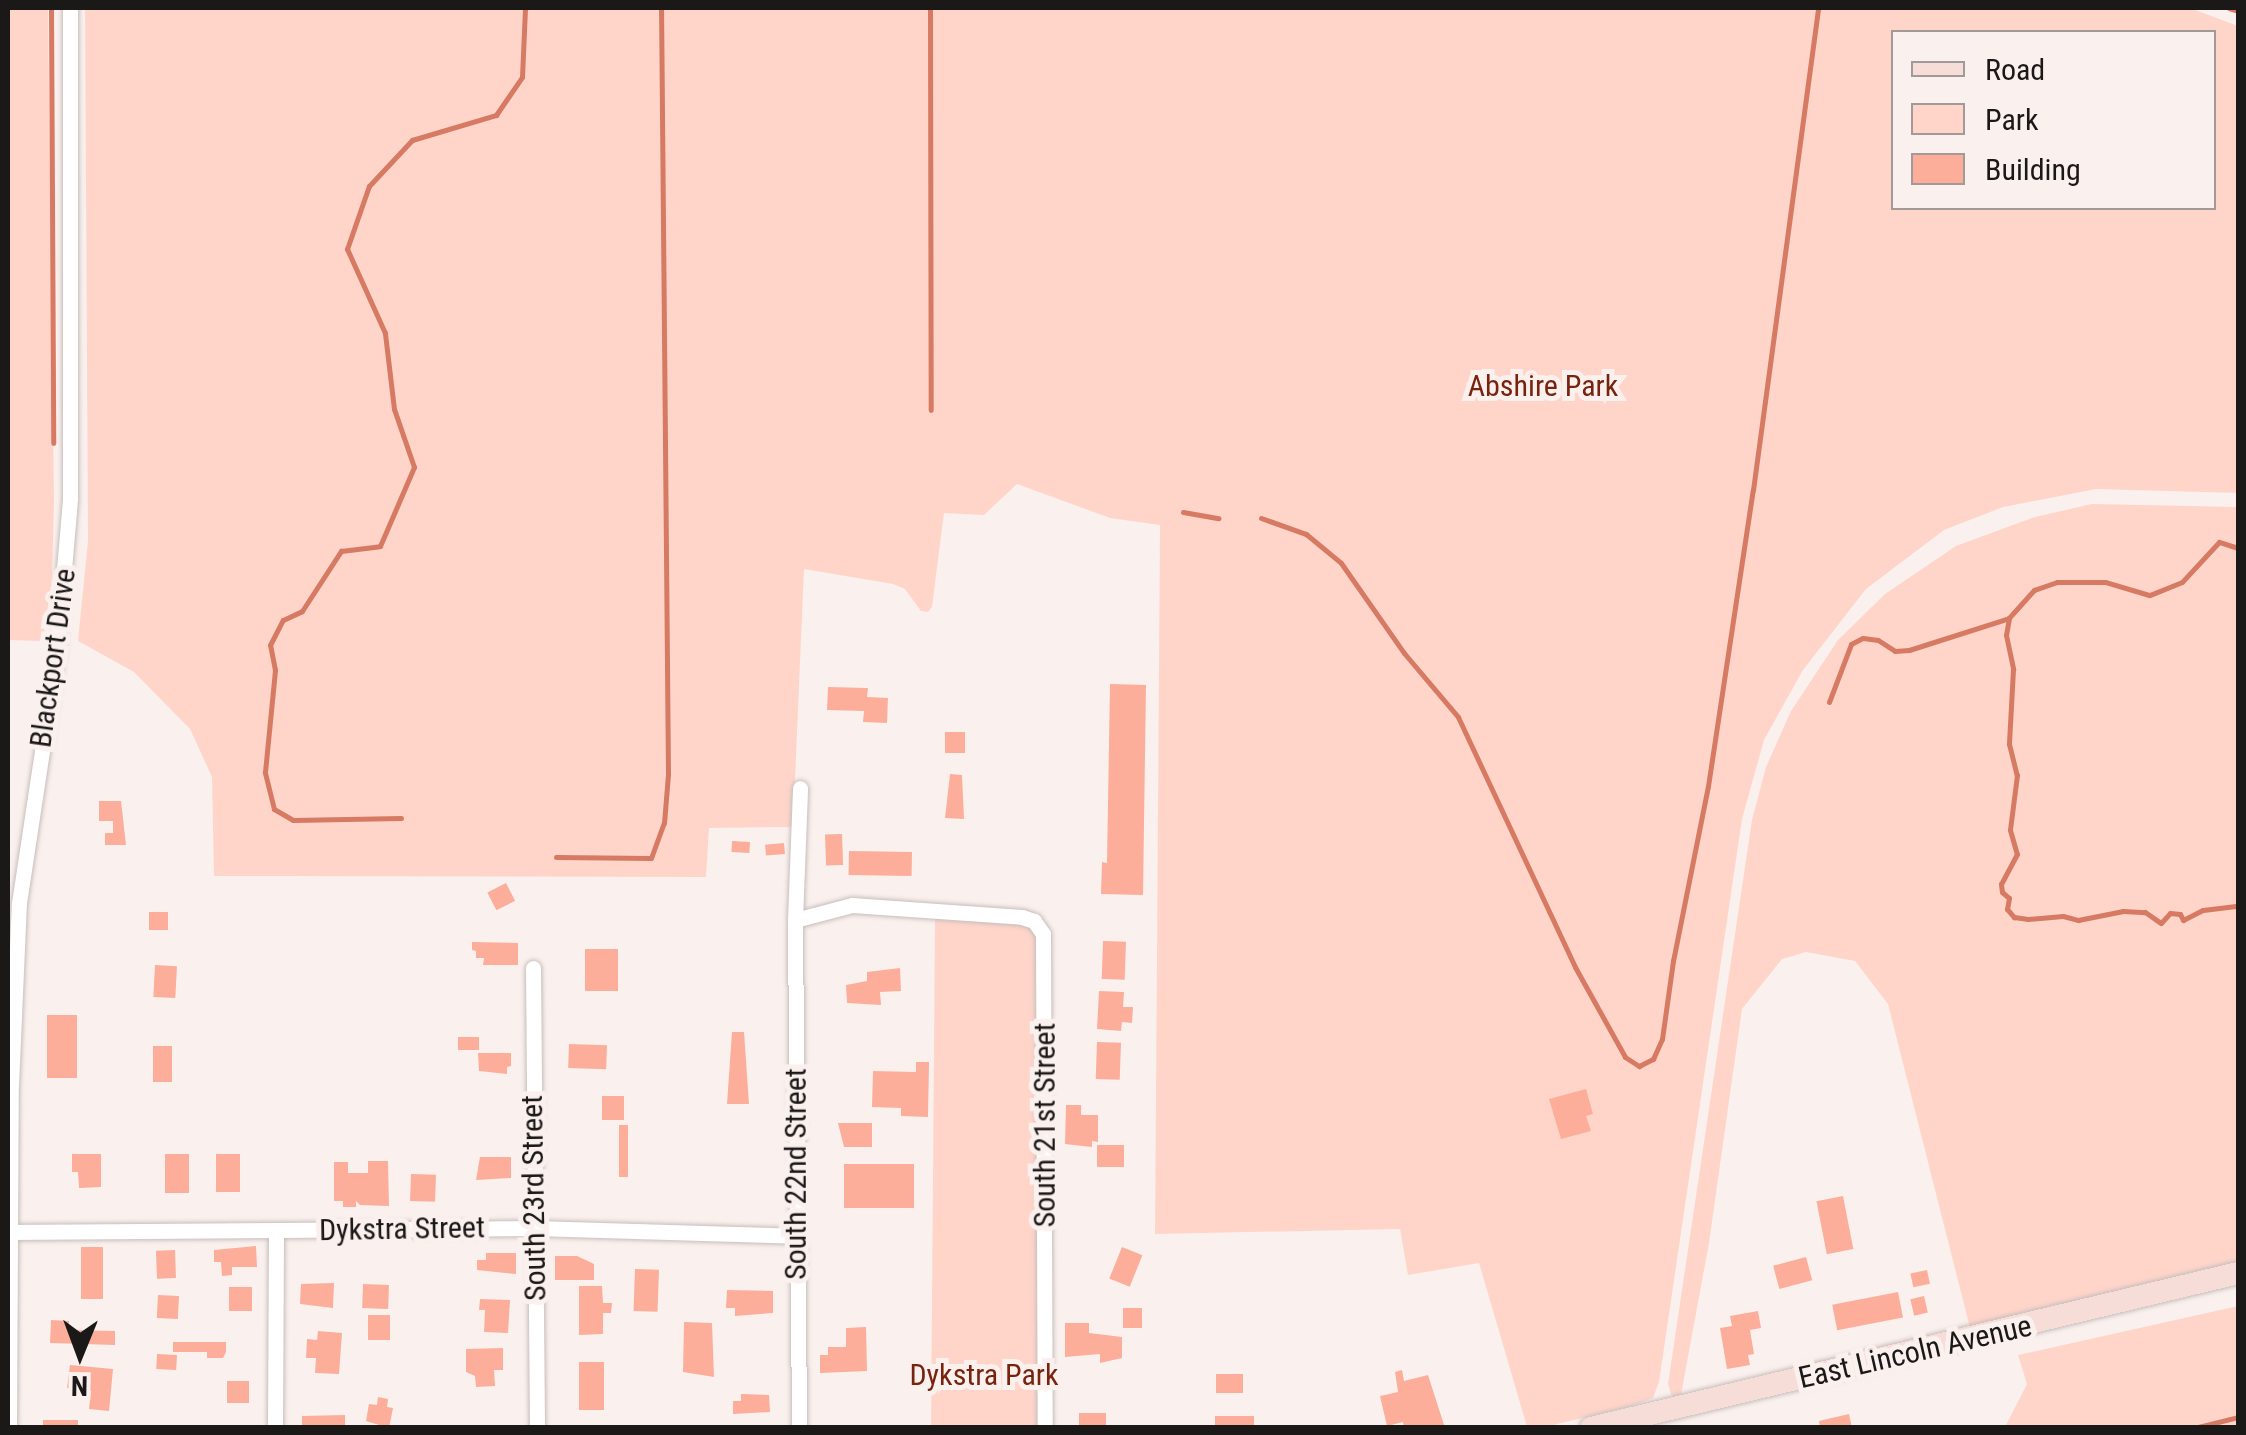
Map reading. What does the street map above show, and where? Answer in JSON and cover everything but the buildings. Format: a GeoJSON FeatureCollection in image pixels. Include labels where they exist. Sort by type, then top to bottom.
{"type":"FeatureCollection","features":[{"type":"Feature","properties":{"kind":"main road","name":"East Lincoln Avenue"},"geometry":{"type":"LineString","coordinates":[[1591,1428],[2238,1273]]}},
{"type":"Feature","properties":{"kind":"street","name":"Blackport Drive"},"geometry":{"type":"LineString","coordinates":[[8,1428],[18,904],[68,556],[70,8]]}},
{"type":"Feature","properties":{"kind":"street","name":"South 22nd Street"},"geometry":{"type":"LineString","coordinates":[[798,1428],[795,920],[800,788]]}},
{"type":"Feature","properties":{"kind":"street","name":"South 21st Street"},"geometry":{"type":"LineString","coordinates":[[795,920],[852,905],[1022,917],[1034,921],[1043,934],[1044,1428]]}},
{"type":"Feature","properties":{"kind":"street","name":"South 23rd Street"},"geometry":{"type":"LineString","coordinates":[[533,968],[537,1428]]}},
{"type":"Feature","properties":{"kind":"street","name":"Dykstra Street"},"geometry":{"type":"LineString","coordinates":[[9,1233],[534,1228],[796,1236]]}},
{"type":"Feature","properties":{"kind":"street"},"geometry":{"type":"LineString","coordinates":[[275,1428],[276,1230]]}},
{"type":"Feature","properties":{"kind":"green space"},"geometry":{"type":"Polygon","coordinates":[[[8,8],[48,8],[54,503],[52,576],[43,641],[8,640],[8,8]]]}},
{"type":"Feature","properties":{"kind":"green space","name":"Abshire Park"},"geometry":{"type":"Polygon","coordinates":[[[85,8],[2190,8],[2238,26],[2238,493],[2096,489],[2003,507],[1944,530],[1866,589],[1803,670],[1764,740],[1742,819],[1659,1382],[1653,1398],[1632,1406],[1545,1427],[1527,1427],[1479,1263],[1408,1275],[1400,1229],[1155,1234],[1160,525],[1110,518],[1017,484],[984,515],[944,513],[932,607],[928,612],[921,611],[905,589],[893,584],[804,569],[793,827],[709,828],[706,877],[214,876],[212,777],[190,729],[134,672],[78,641],[88,541],[85,8]]]}},
{"type":"Feature","properties":{"kind":"green space"},"geometry":{"type":"Polygon","coordinates":[[[2092,504],[2238,507],[2238,1263],[1970,1328],[1888,1004],[1855,961],[1806,952],[1782,959],[1742,1009],[1709,1243],[1681,1395],[1672,1397],[1668,1384],[1752,820],[1766,767],[1791,711],[1838,640],[1885,594],[1956,546],[2035,517],[2092,504]]]}},
{"type":"Feature","properties":{"kind":"green space","name":"Dykstra Park"},"geometry":{"type":"Polygon","coordinates":[[[935,916],[1028,925],[1037,934],[1038,1427],[931,1428],[935,916]]]}},
{"type":"Feature","properties":{"kind":"green space"},"geometry":{"type":"Polygon","coordinates":[[[2238,1306],[2238,1427],[2005,1427],[2027,1384],[2018,1355],[2238,1306]]]}},
{"type":"Feature","properties":{"kind":"waterway"},"geometry":{"type":"LineString","coordinates":[[51,8],[53,443]]}},
{"type":"Feature","properties":{"kind":"waterway"},"geometry":{"type":"LineString","coordinates":[[401,818],[293,820],[274,809],[265,772],[275,670],[270,645],[283,620],[302,611],[341,551],[380,546],[414,467],[394,409],[385,333],[347,249],[369,186],[412,140],[496,115],[522,77],[525,8]]}},
{"type":"Feature","properties":{"kind":"waterway"},"geometry":{"type":"LineString","coordinates":[[556,857],[651,858],[664,823],[668,774],[661,8]]}},
{"type":"Feature","properties":{"kind":"waterway"},"geometry":{"type":"LineString","coordinates":[[930,8],[931,410]]}},
{"type":"Feature","properties":{"kind":"waterway"},"geometry":{"type":"LineString","coordinates":[[1261,518],[1306,534],[1341,563],[1404,653],[1458,717],[1575,967],[1625,1057],[1639,1066],[1653,1059],[1662,1039],[1673,961],[1708,786],[1753,490],[1818,8]]}},
{"type":"Feature","properties":{"kind":"waterway"},"geometry":{"type":"LineString","coordinates":[[2229,8],[2238,11]]}},
{"type":"Feature","properties":{"kind":"waterway"},"geometry":{"type":"LineString","coordinates":[[1183,512],[1218,518]]}},
{"type":"Feature","properties":{"kind":"waterway"},"geometry":{"type":"LineString","coordinates":[[2238,548],[2219,542],[2182,582],[2149,595],[2105,582],[2057,582],[2034,590],[2009,618],[2006,635],[2013,669],[2009,744],[2017,775],[2010,830],[2017,854],[2001,884],[2002,892],[2009,898],[2007,909],[2014,917],[2028,919],[2063,916],[2078,920],[2123,911],[2145,912],[2161,923],[2170,913],[2180,914],[2183,920],[2203,910],[2238,906]]}},
{"type":"Feature","properties":{"kind":"waterway"},"geometry":{"type":"LineString","coordinates":[[1829,702],[1851,644],[1863,638],[1878,640],[1895,651],[1909,650],[2009,618]]}},
{"type":"Feature","properties":{"kind":"waterway"},"geometry":{"type":"LineString","coordinates":[[2194,1428],[2238,1417]]}}]}
